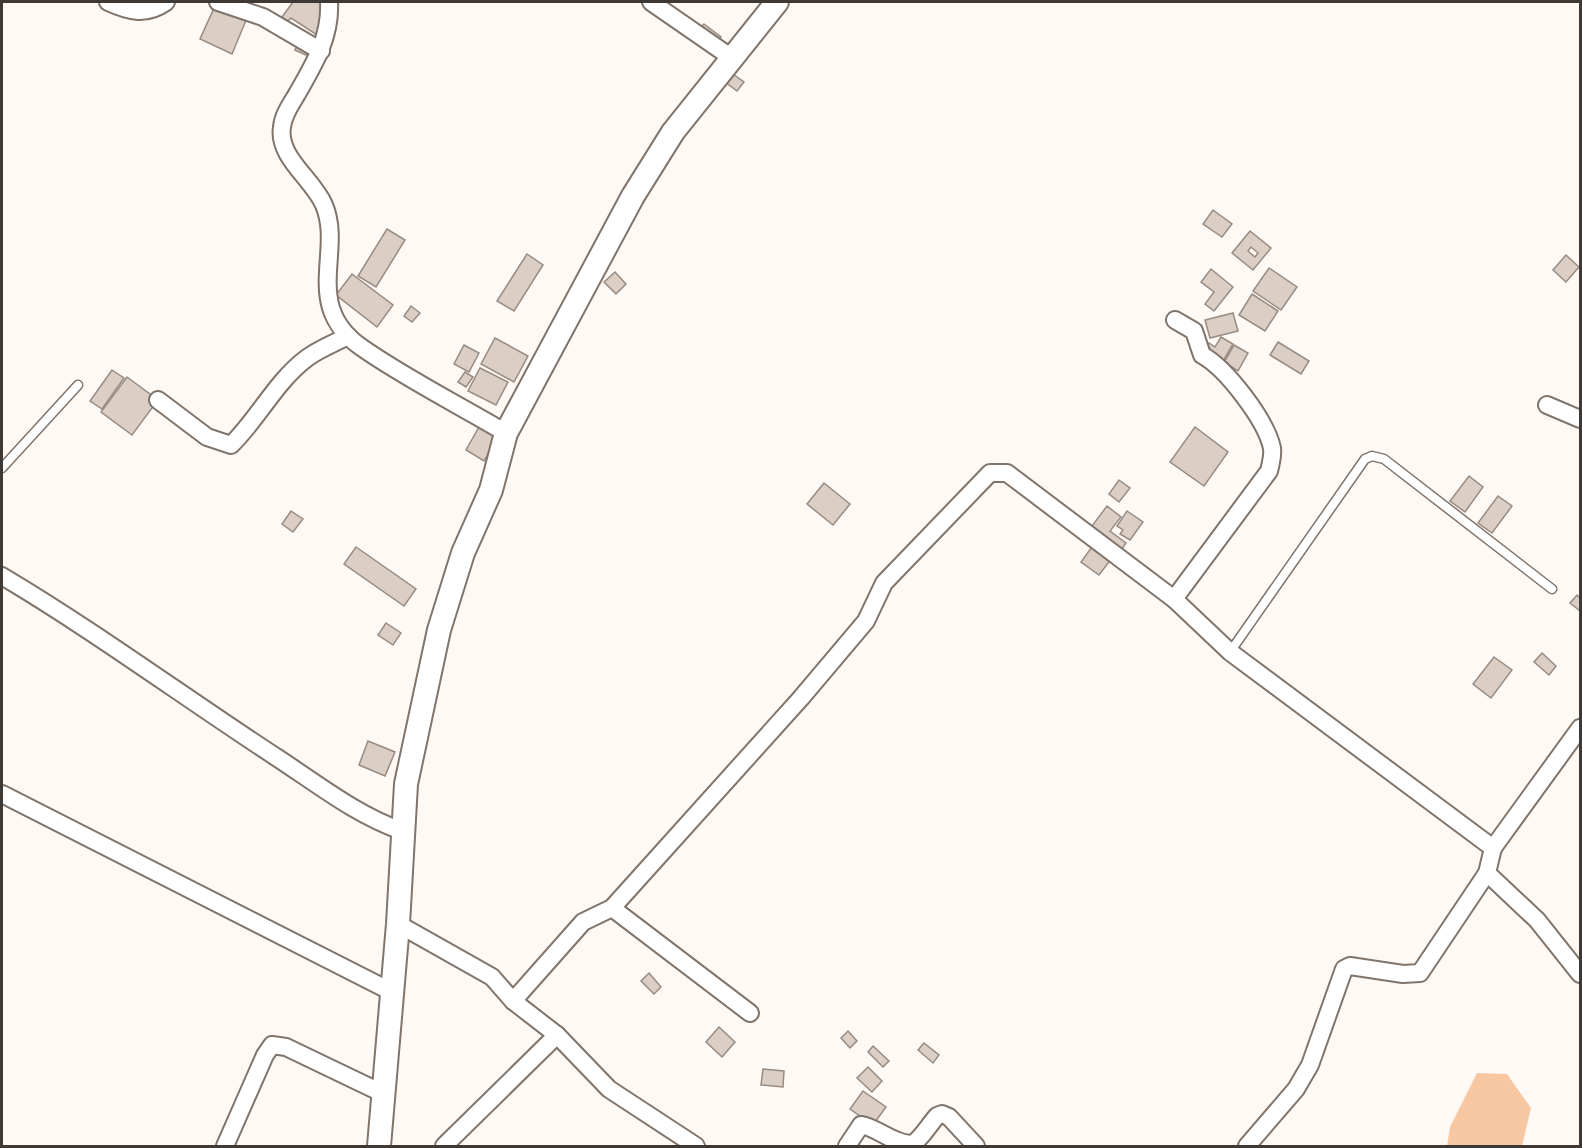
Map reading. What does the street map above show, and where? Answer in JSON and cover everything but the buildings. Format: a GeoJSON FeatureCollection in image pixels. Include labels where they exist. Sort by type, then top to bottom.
{"type":"FeatureCollection","features":[{"type":"Feature","properties":{"kind":"street"},"geometry":{"type":"LineString","coordinates":[[108,2],[135,12],[157,8],[166,2]]}},
{"type":"Feature","properties":{"kind":"street"},"geometry":{"type":"LineString","coordinates":[[218,2],[263,17],[321,51]]}},
{"type":"Feature","properties":{"kind":"street"},"geometry":{"type":"LineString","coordinates":[[329,2],[329,28],[321,51],[285,114],[281,128],[282,142],[323,203],[329,221],[331,242],[328,290],[332,309],[348,336],[361,347],[506,433]]}},
{"type":"Feature","properties":{"kind":"street"},"geometry":{"type":"LineString","coordinates":[[651,2],[732,58]]}},
{"type":"Feature","properties":{"kind":"street"},"geometry":{"type":"LineString","coordinates":[[379,1146],[393,992],[406,784],[439,630],[463,553],[491,490],[506,433],[633,196],[673,132],[777,2]]}},
{"type":"Feature","properties":{"kind":"street"},"geometry":{"type":"LineString","coordinates":[[1174,599],[1269,471],[1272,450],[1268,435],[1246,402],[1215,362],[1202,355],[1194,331],[1175,320]]}},
{"type":"Feature","properties":{"kind":"street"},"geometry":{"type":"LineString","coordinates":[[158,400],[207,437],[231,446],[246,431],[280,384],[308,357],[348,336]]}},
{"type":"Feature","properties":{"kind":"street"},"geometry":{"type":"LineString","coordinates":[[1547,405],[1581,419]]}},
{"type":"Feature","properties":{"kind":"street"},"geometry":{"type":"LineString","coordinates":[[513,1001],[583,922],[612,908],[801,698],[866,621],[884,583],[990,473],[1006,473],[1174,599],[1230,652],[1494,848]]}},
{"type":"Feature","properties":{"kind":"street"},"geometry":{"type":"LineString","coordinates":[[2,576],[55,608],[178,694],[345,802],[376,821],[402,831]]}},
{"type":"Feature","properties":{"kind":"street"},"geometry":{"type":"LineString","coordinates":[[1247,1146],[1296,1089],[1310,1065],[1324,1032],[1344,969],[1350,966],[1403,974],[1420,973],[1487,873],[1494,848],[1581,728]]}},
{"type":"Feature","properties":{"kind":"street"},"geometry":{"type":"LineString","coordinates":[[2,794],[393,992]]}},
{"type":"Feature","properties":{"kind":"street"},"geometry":{"type":"LineString","coordinates":[[1487,873],[1537,920],[1581,974]]}},
{"type":"Feature","properties":{"kind":"street"},"geometry":{"type":"LineString","coordinates":[[612,908],[750,1012]]}},
{"type":"Feature","properties":{"kind":"street"},"geometry":{"type":"LineString","coordinates":[[398,924],[492,977],[513,1001],[557,1035],[609,1089],[696,1146]]}},
{"type":"Feature","properties":{"kind":"street"},"geometry":{"type":"LineString","coordinates":[[444,1146],[557,1035]]}},
{"type":"Feature","properties":{"kind":"street"},"geometry":{"type":"LineString","coordinates":[[225,1146],[265,1055],[272,1045],[286,1047],[384,1094]]}},
{"type":"Feature","properties":{"kind":"street"},"geometry":{"type":"LineString","coordinates":[[847,1146],[861,1125],[869,1126],[901,1146],[908,1146],[913,1144],[937,1116],[942,1114],[949,1117],[976,1146]]}},
{"type":"Feature","properties":{"kind":"lane"},"geometry":{"type":"LineString","coordinates":[[2,468],[78,385]]}},
{"type":"Feature","properties":{"kind":"lane"},"geometry":{"type":"LineString","coordinates":[[1230,652],[1365,459],[1372,456],[1384,459],[1552,589]]}},
{"type":"Feature","properties":{"kind":"shaded area"},"geometry":{"type":"Polygon","coordinates":[[[1477,1073],[1507,1074],[1531,1108],[1522,1146],[1447,1146],[1450,1127],[1477,1073]]]}}]}
